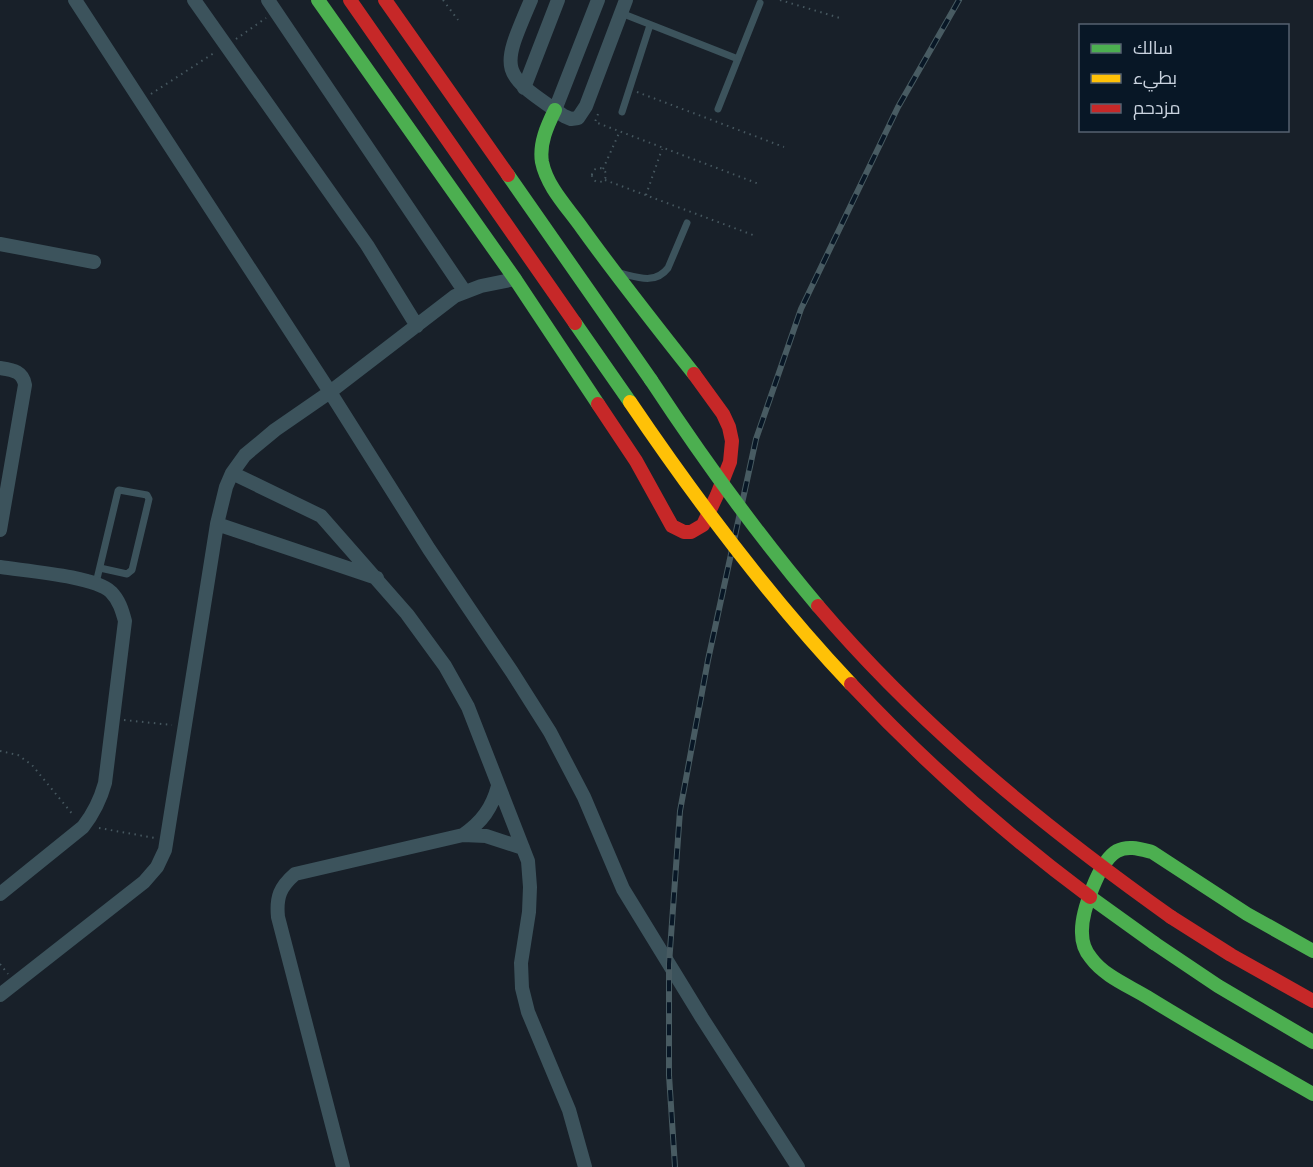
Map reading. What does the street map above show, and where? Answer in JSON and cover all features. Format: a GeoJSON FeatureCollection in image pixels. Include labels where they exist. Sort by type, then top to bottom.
{"type":"FeatureCollection","features":[{"type":"Feature","properties":{"kind":"main road"},"geometry":{"type":"LineString","coordinates":[[318,0],[515,279],[636,461],[672,526],[680,532],[696,531],[703,525],[729,463],[732,441],[730,429],[718,406],[614,272],[546,176],[541,159],[542,140],[555,110]]}},
{"type":"Feature","properties":{"kind":"main road"},"geometry":{"type":"LineString","coordinates":[[350,0],[672,465],[723,535],[806,636],[864,699],[918,753],[982,811],[1092,900],[1218,986],[1313,1042]]}},
{"type":"Feature","properties":{"kind":"main road"},"geometry":{"type":"LineString","coordinates":[[385,0],[699,452],[776,556],[831,622],[882,677],[936,730],[1016,801],[1109,874],[1231,955],[1313,1000]]}},
{"type":"Feature","properties":{"kind":"main road"},"geometry":{"type":"LineString","coordinates":[[1313,951],[1247,914],[1152,852],[1141,848],[1130,847],[1118,850],[1101,865],[1082,920],[1081,933],[1084,946],[1090,958],[1100,968],[1191,1024],[1313,1094]]}},
{"type":"Feature","properties":{"kind":"street"},"geometry":{"type":"LineString","coordinates":[[75,0],[330,392],[423,540],[550,732],[584,797],[623,889],[702,1018],[798,1167]]}},
{"type":"Feature","properties":{"kind":"street"},"geometry":{"type":"LineString","coordinates":[[194,0],[367,245],[417,326]]}},
{"type":"Feature","properties":{"kind":"street"},"geometry":{"type":"LineString","coordinates":[[268,0],[465,292]]}},
{"type":"Feature","properties":{"kind":"street"},"geometry":{"type":"LineString","coordinates":[[531,0],[514,39],[510,68],[514,78],[524,88],[571,119],[578,118],[582,113],[626,0]]}},
{"type":"Feature","properties":{"kind":"street"},"geometry":{"type":"LineString","coordinates":[[524,88],[558,0]]}},
{"type":"Feature","properties":{"kind":"street"},"geometry":{"type":"LineString","coordinates":[[555,110],[598,0]]}},
{"type":"Feature","properties":{"kind":"street"},"geometry":{"type":"LineString","coordinates":[[0,244],[94,262]]}},
{"type":"Feature","properties":{"kind":"street"},"geometry":{"type":"LineString","coordinates":[[0,995],[144,882],[157,867],[165,850],[217,524],[226,487],[232,473],[245,455],[275,430],[330,392],[447,302],[481,286],[515,279]]}},
{"type":"Feature","properties":{"kind":"street"},"geometry":{"type":"LineString","coordinates":[[0,368],[20,373],[24,378],[25,386],[5,478],[0,530]]}},
{"type":"Feature","properties":{"kind":"street"},"geometry":{"type":"LineString","coordinates":[[232,473],[321,516],[407,614],[445,666],[468,707],[528,861],[529,912],[521,963],[522,988],[528,1012],[569,1110],[585,1167]]}},
{"type":"Feature","properties":{"kind":"street"},"geometry":{"type":"LineString","coordinates":[[217,524],[377,578]]}},
{"type":"Feature","properties":{"kind":"street"},"geometry":{"type":"LineString","coordinates":[[0,567],[96,583],[111,592],[121,605],[125,621],[105,783],[100,799],[93,814],[83,827],[0,894]]}},
{"type":"Feature","properties":{"kind":"street"},"geometry":{"type":"LineString","coordinates":[[463,835],[476,826],[486,814],[494,801],[498,786]]}},
{"type":"Feature","properties":{"kind":"street"},"geometry":{"type":"LineString","coordinates":[[343,1167],[278,916],[276,902],[279,892],[295,874],[463,835],[486,836],[523,848]]}},
{"type":"Feature","properties":{"kind":"lane"},"geometry":{"type":"LineString","coordinates":[[718,109],[760,3]]}},
{"type":"Feature","properties":{"kind":"lane"},"geometry":{"type":"LineString","coordinates":[[621,14],[738,59]]}},
{"type":"Feature","properties":{"kind":"lane"},"geometry":{"type":"LineString","coordinates":[[622,112],[650,25]]}},
{"type":"Feature","properties":{"kind":"lane"},"geometry":{"type":"LineString","coordinates":[[614,272],[649,280],[663,274],[668,268],[687,223]]}},
{"type":"Feature","properties":{"kind":"lane"},"geometry":{"type":"LineString","coordinates":[[96,583],[119,490],[147,495],[149,499],[132,570],[127,574],[100,568]]}},
{"type":"Feature","properties":{"kind":"path"},"geometry":{"type":"LineString","coordinates":[[443,0],[458,20]]}},
{"type":"Feature","properties":{"kind":"path"},"geometry":{"type":"LineString","coordinates":[[782,0],[840,18]]}},
{"type":"Feature","properties":{"kind":"path"},"geometry":{"type":"LineString","coordinates":[[141,101],[276,12]]}},
{"type":"Feature","properties":{"kind":"path"},"geometry":{"type":"LineString","coordinates":[[629,89],[784,147]]}},
{"type":"Feature","properties":{"kind":"path"},"geometry":{"type":"LineString","coordinates":[[599,111],[595,122],[759,184]]}},
{"type":"Feature","properties":{"kind":"path"},"geometry":{"type":"LineString","coordinates":[[603,169],[620,131]]}},
{"type":"Feature","properties":{"kind":"path"},"geometry":{"type":"LineString","coordinates":[[646,195],[662,148]]}},
{"type":"Feature","properties":{"kind":"path"},"geometry":{"type":"LineString","coordinates":[[603,169],[606,174],[605,180]]}},
{"type":"Feature","properties":{"kind":"path"},"geometry":{"type":"LineString","coordinates":[[603,169],[594,170],[592,178],[600,183],[605,180],[753,236]]}},
{"type":"Feature","properties":{"kind":"path"},"geometry":{"type":"LineString","coordinates":[[113,718],[185,726]]}},
{"type":"Feature","properties":{"kind":"path"},"geometry":{"type":"LineString","coordinates":[[0,751],[18,755],[32,765],[83,827],[167,840]]}},
{"type":"Feature","properties":{"kind":"railway"},"geometry":{"type":"LineString","coordinates":[[675,1167],[669,1075],[669,964],[680,811],[708,660],[756,439],[801,309],[898,107],[959,0]]}},
{"type":"Feature","properties":{"kind":"traffic: fast"},"geometry":{"type":"LineString","coordinates":[[318,0],[515,279],[598,404]]}},
{"type":"Feature","properties":{"kind":"traffic: fast"},"geometry":{"type":"LineString","coordinates":[[555,110],[547,129],[541,155],[548,180],[609,265],[694,374]]}},
{"type":"Feature","properties":{"kind":"traffic: fast"},"geometry":{"type":"LineString","coordinates":[[508,175],[651,380]]}},
{"type":"Feature","properties":{"kind":"traffic: fast"},"geometry":{"type":"LineString","coordinates":[[575,323],[630,402]]}},
{"type":"Feature","properties":{"kind":"traffic: fast"},"geometry":{"type":"LineString","coordinates":[[651,380],[731,496],[818,606]]}},
{"type":"Feature","properties":{"kind":"traffic: fast"},"geometry":{"type":"LineString","coordinates":[[1313,951],[1247,914],[1152,852],[1134,848],[1117,851],[1104,865],[1092,888],[1082,924],[1084,946],[1087,952],[1096,964],[1110,975],[1313,1094]]}},
{"type":"Feature","properties":{"kind":"traffic: fast"},"geometry":{"type":"LineString","coordinates":[[1090,897],[1154,943]]}},
{"type":"Feature","properties":{"kind":"traffic: fast"},"geometry":{"type":"LineString","coordinates":[[1154,943],[1218,986],[1313,1042]]}},
{"type":"Feature","properties":{"kind":"traffic: jam"},"geometry":{"type":"LineString","coordinates":[[350,0],[575,323]]}},
{"type":"Feature","properties":{"kind":"traffic: jam"},"geometry":{"type":"LineString","coordinates":[[385,0],[508,175]]}},
{"type":"Feature","properties":{"kind":"traffic: jam"},"geometry":{"type":"LineString","coordinates":[[598,404],[636,461],[672,526],[684,532],[691,532],[703,525],[717,495],[730,462],[732,441],[723,414],[694,374]]}},
{"type":"Feature","properties":{"kind":"traffic: jam"},"geometry":{"type":"LineString","coordinates":[[818,606],[898,692],[985,772],[1076,847],[1171,917]]}},
{"type":"Feature","properties":{"kind":"traffic: jam"},"geometry":{"type":"LineString","coordinates":[[851,684],[966,796],[1090,897]]}},
{"type":"Feature","properties":{"kind":"traffic: jam"},"geometry":{"type":"LineString","coordinates":[[1171,917],[1231,955],[1313,1001]]}},
{"type":"Feature","properties":{"kind":"traffic: slow"},"geometry":{"type":"LineString","coordinates":[[630,402],[681,476],[735,548],[791,617],[851,684]]}}]}
